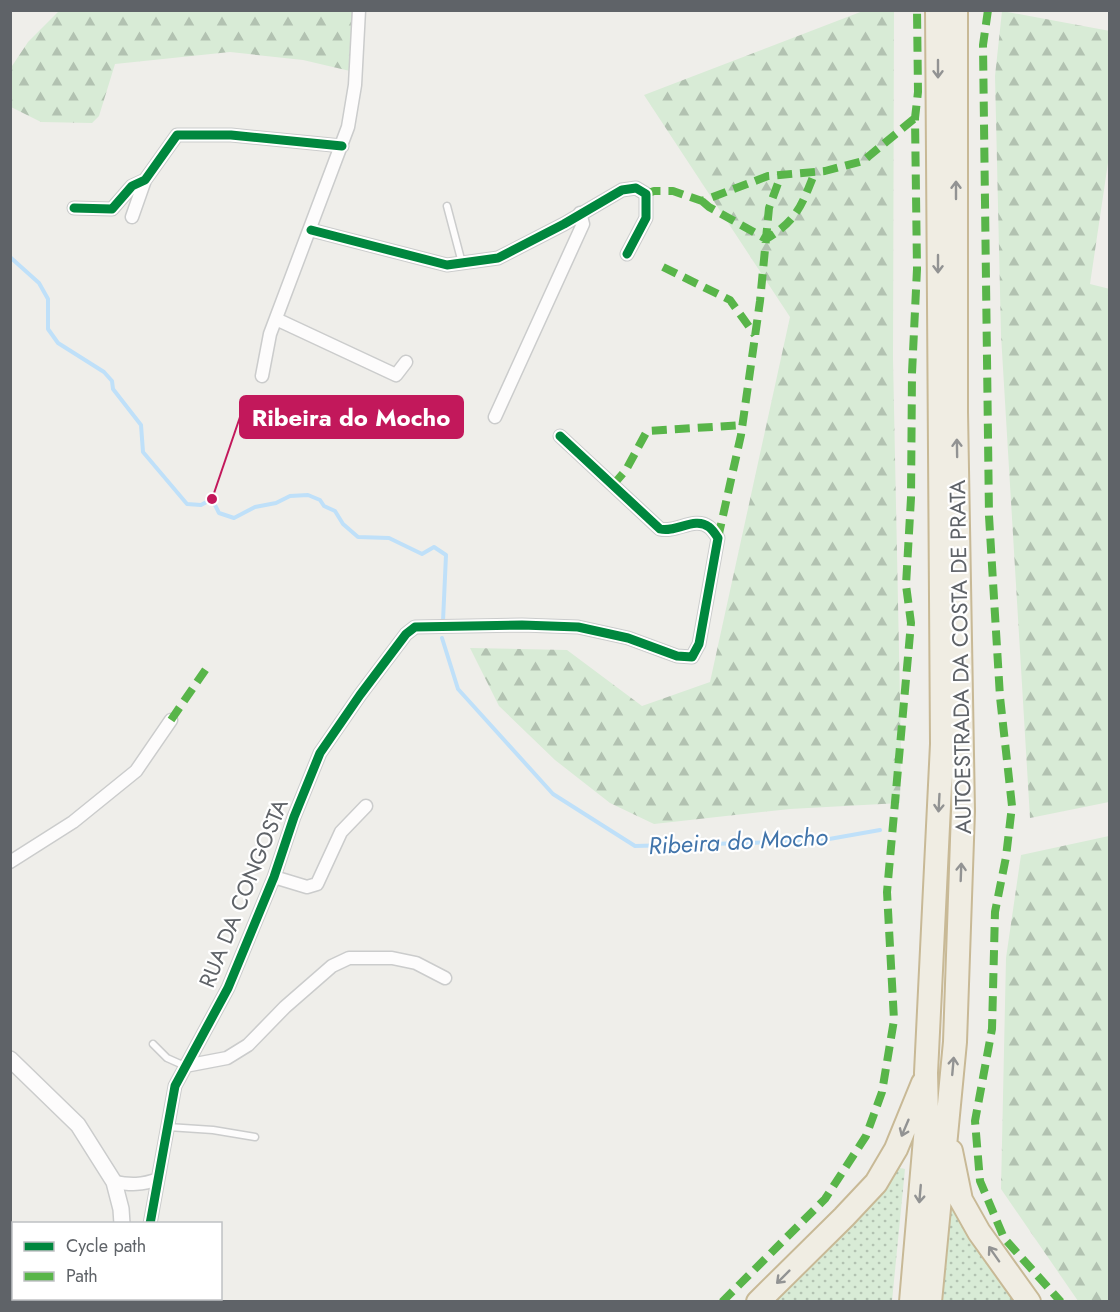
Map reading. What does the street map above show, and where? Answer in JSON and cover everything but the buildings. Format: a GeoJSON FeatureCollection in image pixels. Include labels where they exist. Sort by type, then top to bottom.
{"type":"FeatureCollection","features":[{"type":"Feature","properties":{"kind":"highway","name":"AUTOESTRADA DA COSTA DE PRATA"},"geometry":{"type":"LineString","coordinates":[[911,1302],[927,1115],[926,1073],[942,744],[937,10]]}},
{"type":"Feature","properties":{"kind":"highway","name":"AUTOESTRADA DA COSTA DE PRATA"},"geometry":{"type":"LineString","coordinates":[[930,1302],[955,1042],[963,811],[956,412],[956,10]]}},
{"type":"Feature","properties":{"kind":"highway"},"geometry":{"type":"LineString","coordinates":[[758,1302],[876,1183],[896,1149],[926,1073]]}},
{"type":"Feature","properties":{"kind":"highway"},"geometry":{"type":"LineString","coordinates":[[947,1125],[961,1200],[979,1232],[1029,1302]]}},
{"type":"Feature","properties":{"kind":"street"},"geometry":{"type":"LineString","coordinates":[[262,376],[270,334],[348,127],[355,85],[359,10]]}},
{"type":"Feature","properties":{"kind":"street"},"geometry":{"type":"LineString","coordinates":[[132,217],[145,180],[177,135],[231,135],[342,146]]}},
{"type":"Feature","properties":{"kind":"street"},"geometry":{"type":"LineString","coordinates":[[74,208],[112,209],[132,186],[145,180]]}},
{"type":"Feature","properties":{"kind":"street"},"geometry":{"type":"LineString","coordinates":[[311,230],[447,266],[498,258],[622,190],[636,188],[646,194],[646,218],[627,254]]}},
{"type":"Feature","properties":{"kind":"street"},"geometry":{"type":"LineString","coordinates":[[495,417],[583,224],[580,213]]}},
{"type":"Feature","properties":{"kind":"street"},"geometry":{"type":"LineString","coordinates":[[276,319],[396,375],[406,362]]}},
{"type":"Feature","properties":{"kind":"street","name":"RUA DA CONGOSTA"},"geometry":{"type":"LineString","coordinates":[[150,1222],[175,1086],[228,988],[274,877],[294,817],[320,753],[406,634],[415,627],[522,625],[578,627],[628,638],[677,656],[692,657],[699,644],[718,538],[709,526],[698,523],[669,531],[660,529],[560,436]]}},
{"type":"Feature","properties":{"kind":"street"},"geometry":{"type":"LineString","coordinates":[[10,862],[73,822],[136,771],[171,720]]}},
{"type":"Feature","properties":{"kind":"street","name":"RUA DA CONGOSTA"},"geometry":{"type":"LineString","coordinates":[[274,877],[307,887],[317,884],[341,832],[366,806]]}},
{"type":"Feature","properties":{"kind":"street"},"geometry":{"type":"LineString","coordinates":[[185,1066],[227,1058],[248,1045],[293,1000],[332,966],[349,958],[392,958],[408,961],[445,978]]}},
{"type":"Feature","properties":{"kind":"street"},"geometry":{"type":"LineString","coordinates":[[10,1059],[78,1125],[114,1182],[122,1222]]}},
{"type":"Feature","properties":{"kind":"street"},"geometry":{"type":"LineString","coordinates":[[114,1182],[130,1185],[144,1184],[158,1179]]}},
{"type":"Feature","properties":{"kind":"lane"},"geometry":{"type":"LineString","coordinates":[[447,206],[462,263]]}},
{"type":"Feature","properties":{"kind":"lane"},"geometry":{"type":"LineString","coordinates":[[153,1044],[167,1058],[185,1066]]}},
{"type":"Feature","properties":{"kind":"lane"},"geometry":{"type":"LineString","coordinates":[[167,1127],[213,1130],[255,1137]]}},
{"type":"Feature","properties":{"kind":"green space"},"geometry":{"type":"Polygon","coordinates":[[[59,11],[360,11],[350,71],[303,60],[230,52],[115,64],[99,116],[92,123],[41,122],[11,107],[10,69],[28,42],[59,11]]]}},
{"type":"Feature","properties":{"kind":"green space"},"geometry":{"type":"Polygon","coordinates":[[[863,11],[894,11],[893,359],[901,748],[900,803],[790,809],[654,824],[610,803],[555,760],[499,706],[470,648],[567,650],[642,706],[710,682],[790,317],[644,95],[863,11]]]}},
{"type":"Feature","properties":{"kind":"green space"},"geometry":{"type":"Polygon","coordinates":[[[1002,11],[1110,31],[1109,156],[1090,284],[1110,289],[1109,802],[1030,818],[1001,335],[995,76],[1002,11]]]}},
{"type":"Feature","properties":{"kind":"green space"},"geometry":{"type":"Polygon","coordinates":[[[1109,836],[1109,1301],[1078,1301],[1001,1189],[1006,958],[1021,855],[1109,836]]]}},
{"type":"Feature","properties":{"kind":"green space"},"geometry":{"type":"Polygon","coordinates":[[[894,1167],[905,1169],[892,1301],[770,1302],[894,1167]]]}},
{"type":"Feature","properties":{"kind":"green space"},"geometry":{"type":"Polygon","coordinates":[[[951,1187],[1018,1301],[943,1302],[951,1187]]]}},
{"type":"Feature","properties":{"kind":"waterway","name":"Ribeira do Mocho"},"geometry":{"type":"LineString","coordinates":[[10,257],[39,283],[48,299],[48,329],[58,343],[104,372],[112,381],[113,389],[141,425],[143,452],[187,504],[201,505],[212,499],[219,513],[234,518],[255,507],[276,503],[290,496],[308,495],[320,500],[324,506],[335,511],[343,524],[358,537],[389,538],[422,554],[434,547],[446,555],[443,621]]}},
{"type":"Feature","properties":{"kind":"waterway","name":"Ribeira do Mocho"},"geometry":{"type":"LineString","coordinates":[[442,638],[458,689],[553,794],[635,846],[818,841],[880,830]]}},
{"type":"Feature","properties":{"kind":"marked path"},"geometry":{"type":"LineString","coordinates":[[722,1302],[825,1199],[866,1136],[882,1092],[894,1020],[887,892],[911,623],[906,585],[911,498],[912,373],[917,269],[915,118],[918,92],[917,10]]}},
{"type":"Feature","properties":{"kind":"marked path"},"geometry":{"type":"LineString","coordinates":[[988,10],[983,45],[989,516],[1000,697],[1012,806],[1006,857],[995,912],[992,1029],[975,1121],[980,1181],[1004,1238],[1061,1302]]}},
{"type":"Feature","properties":{"kind":"marked path"},"geometry":{"type":"LineString","coordinates":[[646,194],[654,191],[673,191],[702,201],[768,176],[825,171],[863,161],[915,118]]}},
{"type":"Feature","properties":{"kind":"marked path"},"geometry":{"type":"LineString","coordinates":[[702,201],[766,239],[785,225],[798,210],[815,172]]}},
{"type":"Feature","properties":{"kind":"marked path"},"geometry":{"type":"LineString","coordinates":[[718,538],[741,435],[760,301],[769,208],[781,175]]}},
{"type":"Feature","properties":{"kind":"marked path"},"geometry":{"type":"LineString","coordinates":[[663,267],[730,300],[755,335]]}},
{"type":"Feature","properties":{"kind":"marked path"},"geometry":{"type":"LineString","coordinates":[[613,485],[626,470],[647,431],[743,425]]}},
{"type":"Feature","properties":{"kind":"marked path"},"geometry":{"type":"LineString","coordinates":[[171,720],[208,666]]}},
{"type":"Feature","properties":{"kind":"cycle path"},"geometry":{"type":"LineString","coordinates":[[74,208],[112,209],[132,186],[145,180],[177,135],[231,135],[342,146]]}},
{"type":"Feature","properties":{"kind":"cycle path"},"geometry":{"type":"LineString","coordinates":[[311,230],[447,265],[498,258],[564,224],[622,190],[636,188],[646,194],[646,218],[627,254]]}},
{"type":"Feature","properties":{"kind":"cycle path"},"geometry":{"type":"LineString","coordinates":[[150,1222],[175,1086],[228,988],[274,877],[294,817],[320,753],[406,634],[415,627],[522,625],[578,627],[628,638],[677,656],[692,657],[699,644],[718,538],[710,528],[698,523],[666,530],[660,529],[560,436]]}},
{"type":"Feature","properties":{"kind":"place","name":"Ribeira do Mocho"},"geometry":{"type":"Point","coordinates":[212,499]}}]}
